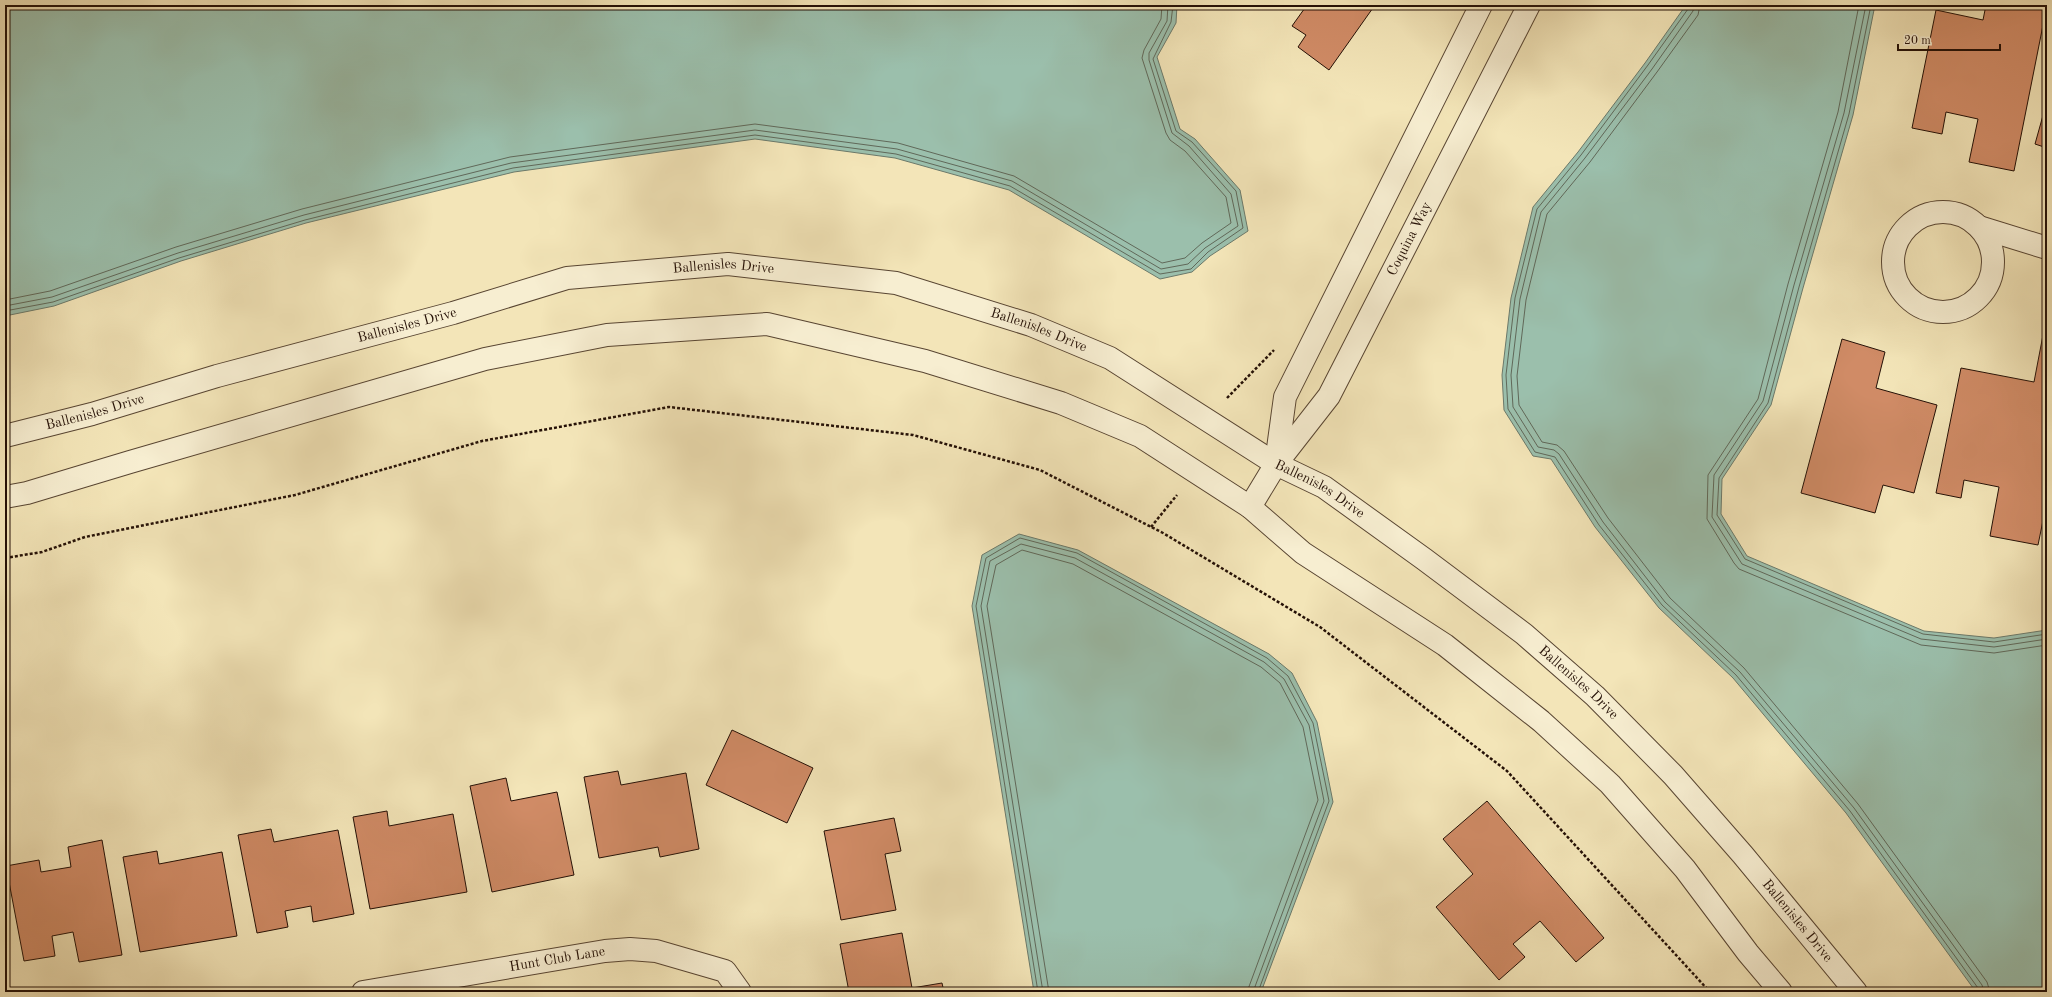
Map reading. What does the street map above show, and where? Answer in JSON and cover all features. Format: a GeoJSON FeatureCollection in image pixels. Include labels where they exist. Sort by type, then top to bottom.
{"type":"FeatureCollection","features":[{"type":"Feature","properties":{"kind":"street","name":"Coquina Way"},"geometry":{"type":"LineString","coordinates":[[1276,464],[1285,397],[1481,5]]}},
{"type":"Feature","properties":{"kind":"street","name":"Coquina Way"},"geometry":{"type":"LineString","coordinates":[[1250,507],[1276,464],[1329,396],[1530,5]]}},
{"type":"Feature","properties":{"kind":"street"},"geometry":{"type":"LineString","coordinates":[[1979,227],[1988,240],[1993,256],[1992,271],[1986,287],[1974,301],[1959,310],[1944,312],[1932,311],[1916,304],[1908,298],[1898,284],[1893,267],[1896,247],[1903,231],[1911,223],[1926,214],[1944,212],[1965,217],[1979,227],[2047,248]]}},
{"type":"Feature","properties":{"kind":"street","name":"Ballenisles Drive"},"geometry":{"type":"LineString","coordinates":[[5,436],[92,414],[216,376],[453,313],[567,278],[728,264],[896,283],[1031,325],[1110,358],[1276,464],[1324,488],[1424,559],[1524,634],[1595,696],[1673,775],[1743,855],[1856,992]]}},
{"type":"Feature","properties":{"kind":"street"},"geometry":{"type":"LineString","coordinates":[[5,497],[27,493],[485,359],[607,335],[767,324],[925,361],[1061,403],[1140,436],[1250,507],[1303,553],[1445,645],[1547,726],[1610,784],[1685,869],[1748,953],[1781,992]]}},
{"type":"Feature","properties":{"kind":"street","name":"Hunt Club Lane"},"geometry":{"type":"LineString","coordinates":[[363,992],[604,951],[630,949],[656,951],[725,971],[740,992]]}},
{"type":"Feature","properties":{"kind":"path"},"geometry":{"type":"LineString","coordinates":[[1222,403],[1275,348]]}},
{"type":"Feature","properties":{"kind":"path"},"geometry":{"type":"LineString","coordinates":[[5,558],[42,552],[85,537],[295,495],[482,441],[669,407],[913,435],[1040,470],[1151,527],[1320,627],[1507,771],[1710,992]]}},
{"type":"Feature","properties":{"kind":"path"},"geometry":{"type":"LineString","coordinates":[[1151,527],[1176,497]]}},
{"type":"Feature","properties":{"kind":"water"},"geometry":{"type":"Polygon","coordinates":[[[5,5],[1177,5],[1176,23],[1157,57],[1180,129],[1195,139],[1240,190],[1248,231],[1210,256],[1192,272],[1160,279],[1009,190],[895,158],[755,139],[514,172],[306,223],[181,261],[54,306],[5,316],[5,5]]]}},
{"type":"Feature","properties":{"kind":"water"},"geometry":{"type":"Polygon","coordinates":[[[1686,5],[1875,5],[1853,115],[1771,405],[1722,479],[1721,514],[1747,556],[1924,631],[1994,638],[2047,630],[2047,992],[1976,992],[1846,813],[1733,678],[1659,608],[1595,527],[1551,459],[1533,456],[1504,410],[1502,375],[1511,298],[1533,207],[1578,152],[1645,63],[1686,5]]]}},
{"type":"Feature","properties":{"kind":"water"},"geometry":{"type":"Polygon","coordinates":[[[1019,534],[1078,550],[1269,654],[1292,673],[1317,722],[1333,802],[1261,992],[1034,992],[972,606],[982,555],[1019,534]]]}},
{"type":"Feature","properties":{"kind":"building"},"geometry":{"type":"Polygon","coordinates":[[[1307,5],[1375,5],[1329,70],[1298,47],[1306,35],[1292,26],[1307,5]]]}},
{"type":"Feature","properties":{"kind":"building"},"geometry":{"type":"Polygon","coordinates":[[[1986,5],[2047,5],[2014,171],[1969,162],[1978,119],[1946,112],[1942,134],[1912,128],[1936,10],[1983,20],[1986,5]]]}},
{"type":"Feature","properties":{"kind":"building"},"geometry":{"type":"Polygon","coordinates":[[[2047,101],[2047,148],[2035,144],[2047,101]]]}},
{"type":"Feature","properties":{"kind":"building"},"geometry":{"type":"Polygon","coordinates":[[[2043,335],[2047,336],[2047,501],[2038,545],[1990,536],[1999,487],[1964,480],[1961,498],[1936,493],[1961,368],[2034,382],[2043,335]]]}},
{"type":"Feature","properties":{"kind":"building"},"geometry":{"type":"Polygon","coordinates":[[[1842,339],[1885,352],[1876,388],[1937,405],[1914,493],[1883,485],[1875,513],[1801,493],[1842,339]]]}},
{"type":"Feature","properties":{"kind":"building"},"geometry":{"type":"Polygon","coordinates":[[[732,730],[813,768],[787,823],[706,785],[732,730]]]}},
{"type":"Feature","properties":{"kind":"building"},"geometry":{"type":"Polygon","coordinates":[[[618,771],[621,785],[686,773],[699,849],[660,857],[658,847],[599,858],[584,777],[618,771]]]}},
{"type":"Feature","properties":{"kind":"building"},"geometry":{"type":"Polygon","coordinates":[[[506,778],[511,801],[557,792],[574,875],[492,892],[470,786],[506,778]]]}},
{"type":"Feature","properties":{"kind":"building"},"geometry":{"type":"Polygon","coordinates":[[[1487,801],[1604,938],[1576,962],[1540,921],[1513,944],[1525,957],[1499,980],[1436,907],[1473,874],[1443,839],[1487,801]]]}},
{"type":"Feature","properties":{"kind":"building"},"geometry":{"type":"Polygon","coordinates":[[[387,811],[389,826],[453,814],[467,892],[370,909],[353,817],[387,811]]]}},
{"type":"Feature","properties":{"kind":"building"},"geometry":{"type":"Polygon","coordinates":[[[894,818],[901,851],[885,854],[896,910],[841,920],[824,831],[894,818]]]}},
{"type":"Feature","properties":{"kind":"building"},"geometry":{"type":"Polygon","coordinates":[[[271,829],[274,842],[338,830],[354,914],[313,922],[311,906],[285,911],[288,927],[257,933],[238,835],[271,829]]]}},
{"type":"Feature","properties":{"kind":"building"},"geometry":{"type":"Polygon","coordinates":[[[102,840],[122,955],[79,962],[73,932],[52,936],[55,956],[24,961],[6,866],[39,860],[41,872],[71,867],[68,847],[102,840]]]}},
{"type":"Feature","properties":{"kind":"building"},"geometry":{"type":"Polygon","coordinates":[[[157,851],[159,864],[222,852],[237,936],[140,952],[123,857],[157,851]]]}},
{"type":"Feature","properties":{"kind":"building"},"geometry":{"type":"Polygon","coordinates":[[[902,933],[912,988],[942,983],[944,992],[849,992],[840,944],[902,933]]]}},
{"type":"Feature","properties":{"kind":"building"},"geometry":{"type":"Polygon","coordinates":[[[5,953],[9,974],[5,974],[5,953]]]}}]}
